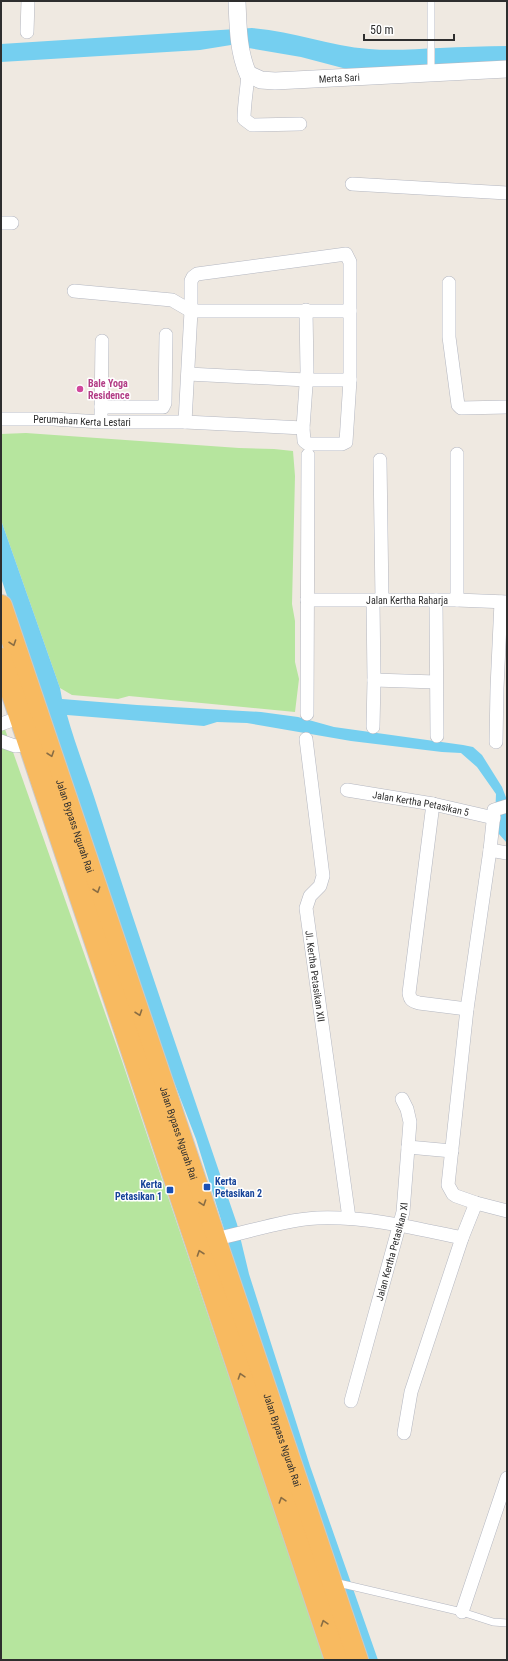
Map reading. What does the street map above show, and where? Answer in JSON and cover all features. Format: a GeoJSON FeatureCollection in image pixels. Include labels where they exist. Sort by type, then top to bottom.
{"type":"FeatureCollection","features":[{"type":"Feature","properties":{"kind":"highway","name":"Jalan Bypass Ngurah Rai"},"geometry":{"type":"LineString","coordinates":[[1,606],[18,683],[20,718],[30,744],[336,1660]]}},
{"type":"Feature","properties":{"kind":"highway","name":"Jalan Bypass Ngurah Rai"},"geometry":{"type":"LineString","coordinates":[[1,659],[18,683]]}},
{"type":"Feature","properties":{"kind":"highway","name":"Jalan Bypass Ngurah Rai"},"geometry":{"type":"LineString","coordinates":[[20,718],[220,1238],[334,1582],[357,1660]]}},
{"type":"Feature","properties":{"kind":"street"},"geometry":{"type":"LineString","coordinates":[[27,32],[28,1]]}},
{"type":"Feature","properties":{"kind":"street"},"geometry":{"type":"LineString","coordinates":[[237,1],[240,50],[248,74],[244,119],[247,123],[252,125],[300,124]]}},
{"type":"Feature","properties":{"kind":"street","name":"Merta Sari"},"geometry":{"type":"LineString","coordinates":[[248,74],[261,80],[274,81],[431,71],[507,69]]}},
{"type":"Feature","properties":{"kind":"street"},"geometry":{"type":"LineString","coordinates":[[352,184],[507,193]]}},
{"type":"Feature","properties":{"kind":"street"},"geometry":{"type":"LineString","coordinates":[[185,422],[191,311],[191,281],[193,277],[197,274],[346,254],[350,262],[350,380],[346,442],[342,444],[308,444],[304,441],[303,428],[307,360],[306,310]]}},
{"type":"Feature","properties":{"kind":"street"},"geometry":{"type":"LineString","coordinates":[[449,283],[449,337],[458,405],[461,408],[507,407]]}},
{"type":"Feature","properties":{"kind":"street"},"geometry":{"type":"LineString","coordinates":[[74,292],[172,300],[191,311],[350,311]]}},
{"type":"Feature","properties":{"kind":"street"},"geometry":{"type":"LineString","coordinates":[[101,407],[162,407],[165,403],[166,335]]}},
{"type":"Feature","properties":{"kind":"street"},"geometry":{"type":"LineString","coordinates":[[102,341],[102,422]]}},
{"type":"Feature","properties":{"kind":"street"},"geometry":{"type":"LineString","coordinates":[[188,374],[306,380],[350,380]]}},
{"type":"Feature","properties":{"kind":"street","name":"Perumahan Kerta Lestari"},"geometry":{"type":"LineString","coordinates":[[1,419],[53,419],[102,422],[162,421],[303,428]]}},
{"type":"Feature","properties":{"kind":"street"},"geometry":{"type":"LineString","coordinates":[[457,454],[457,600]]}},
{"type":"Feature","properties":{"kind":"street"},"geometry":{"type":"LineString","coordinates":[[307,714],[308,455]]}},
{"type":"Feature","properties":{"kind":"street"},"geometry":{"type":"LineString","coordinates":[[373,727],[378,601],[380,460]]}},
{"type":"Feature","properties":{"kind":"street","name":"Jalan Kertha Raharja"},"geometry":{"type":"LineString","coordinates":[[308,600],[457,600],[504,602]]}},
{"type":"Feature","properties":{"kind":"street"},"geometry":{"type":"LineString","coordinates":[[436,600],[437,736]]}},
{"type":"Feature","properties":{"kind":"street"},"geometry":{"type":"LineString","coordinates":[[496,742],[497,688],[504,602]]}},
{"type":"Feature","properties":{"kind":"street"},"geometry":{"type":"LineString","coordinates":[[374,680],[436,682]]}},
{"type":"Feature","properties":{"kind":"street","name":"Jl. Kertha Petasikan XII"},"geometry":{"type":"LineString","coordinates":[[306,739],[323,876],[320,886],[310,896],[306,908],[349,1218]]}},
{"type":"Feature","properties":{"kind":"street"},"geometry":{"type":"LineString","coordinates":[[1,741],[15,746],[30,744]]}},
{"type":"Feature","properties":{"kind":"street","name":"Jalan Kertha Petasikan 5"},"geometry":{"type":"LineString","coordinates":[[347,790],[433,804],[498,811]]}},
{"type":"Feature","properties":{"kind":"street"},"geometry":{"type":"LineString","coordinates":[[433,804],[410,985],[410,998],[411,1001],[419,1003],[467,1009]]}},
{"type":"Feature","properties":{"kind":"street"},"geometry":{"type":"LineString","coordinates":[[498,811],[490,850],[467,1009],[448,1185],[453,1194],[476,1203],[507,1211]]}},
{"type":"Feature","properties":{"kind":"street"},"geometry":{"type":"LineString","coordinates":[[490,850],[507,853]]}},
{"type":"Feature","properties":{"kind":"street","name":"Jalan Kertha Petasikan XI"},"geometry":{"type":"LineString","coordinates":[[351,1401],[403,1212],[410,1122],[407,1108],[402,1100]]}},
{"type":"Feature","properties":{"kind":"street"},"geometry":{"type":"LineString","coordinates":[[408,1147],[452,1151]]}},
{"type":"Feature","properties":{"kind":"street"},"geometry":{"type":"LineString","coordinates":[[404,1433],[411,1392],[462,1238],[476,1203]]}},
{"type":"Feature","properties":{"kind":"street"},"geometry":{"type":"LineString","coordinates":[[220,1238],[288,1222],[317,1218],[349,1218],[400,1225],[462,1238]]}},
{"type":"Feature","properties":{"kind":"street"},"geometry":{"type":"LineString","coordinates":[[462,1612],[507,1478]]}},
{"type":"Feature","properties":{"kind":"lane"},"geometry":{"type":"LineString","coordinates":[[431,1],[431,71]]}},
{"type":"Feature","properties":{"kind":"lane"},"geometry":{"type":"LineString","coordinates":[[334,1582],[462,1612],[493,1622],[507,1623]]}},
{"type":"Feature","properties":{"kind":"green space"},"geometry":{"type":"Polygon","coordinates":[[[26,433],[293,451],[295,476],[292,604],[295,621],[295,662],[299,679],[295,712],[129,696],[118,699],[72,695],[60,688],[1,520],[1,434],[26,433]]]}},
{"type":"Feature","properties":{"kind":"green space"},"geometry":{"type":"Polygon","coordinates":[[[1,718],[122,1061],[325,1660],[1,1660],[1,718]]]}},
{"type":"Feature","properties":{"kind":"water"},"geometry":{"type":"Polygon","coordinates":[[[252,28],[282,32],[340,45],[369,49],[395,50],[507,46],[507,62],[358,72],[301,57],[231,45],[200,50],[1,62],[1,44],[252,28]]]}},
{"type":"Feature","properties":{"kind":"water"},"geometry":{"type":"Polygon","coordinates":[[[1,520],[60,688],[62,699],[261,712],[298,717],[334,727],[473,747],[482,755],[502,787],[507,800],[507,843],[498,833],[495,818],[496,794],[477,767],[461,753],[351,741],[247,723],[217,722],[204,726],[67,715],[149,965],[237,1224],[249,1274],[310,1466],[378,1660],[367,1660],[239,1278],[196,1139],[162,1051],[1,578],[1,520]]]}},
{"type":"Feature","properties":{"kind":"place","name":"Bale Yoga Residence"},"geometry":{"type":"Point","coordinates":[80,389]}},
{"type":"Feature","properties":{"kind":"place","name":"Kerta Petasikan 2"},"geometry":{"type":"Point","coordinates":[207,1187]}},
{"type":"Feature","properties":{"kind":"place","name":"Kerta Petasikan 1"},"geometry":{"type":"Point","coordinates":[170,1190]}}]}
